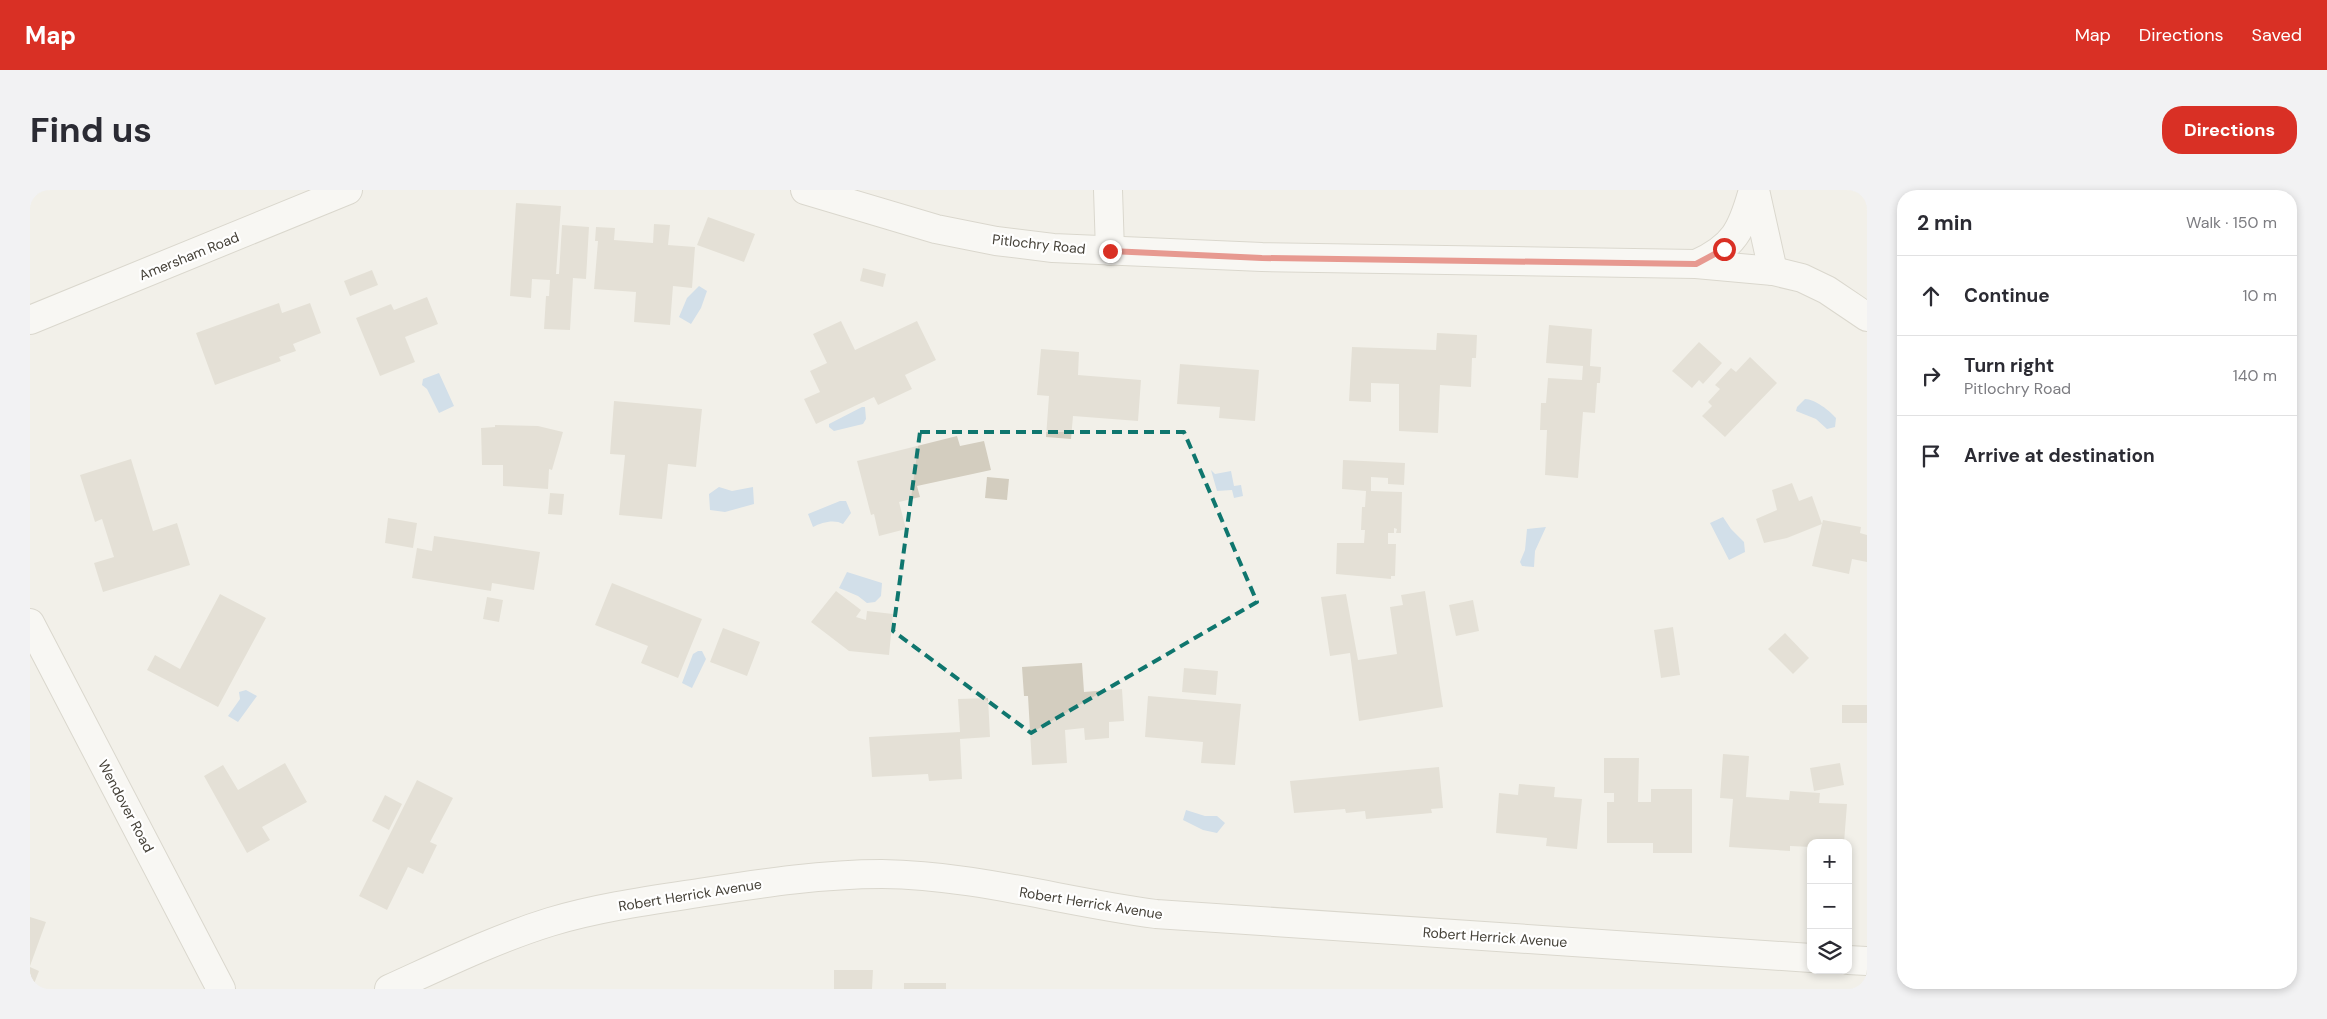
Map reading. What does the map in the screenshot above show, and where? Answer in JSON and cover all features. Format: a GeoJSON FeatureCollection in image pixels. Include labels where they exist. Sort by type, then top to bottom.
{"type":"FeatureCollection","features":[{"type":"Feature","properties":{"kind":"street","name":"Amersham Road"},"geometry":{"type":"LineString","coordinates":[[30,320],[348,190]]}},
{"type":"Feature","properties":{"kind":"street","name":"Pitlochry Road"},"geometry":{"type":"LineString","coordinates":[[805,190],[936,229],[996,241],[1053,248],[1262,258],[1696,264],[1773,271],[1802,278],[1827,290],[1867,316]]}},
{"type":"Feature","properties":{"kind":"street"},"geometry":{"type":"LineString","coordinates":[[1108,190],[1110,251]]}},
{"type":"Feature","properties":{"kind":"street"},"geometry":{"type":"LineString","coordinates":[[1696,264],[1714,256],[1731,241],[1740,228],[1754,190]]}},
{"type":"Feature","properties":{"kind":"street"},"geometry":{"type":"LineString","coordinates":[[1754,190],[1773,271]]}},
{"type":"Feature","properties":{"kind":"street","name":"Wendover Road"},"geometry":{"type":"LineString","coordinates":[[30,623],[222,989]]}},
{"type":"Feature","properties":{"kind":"street","name":"Robert Herrick Avenue"},"geometry":{"type":"LineString","coordinates":[[389,989],[494,943],[550,922],[597,910],[776,882],[883,874],[975,883],[1095,906],[1165,914],[1807,958]]}},
{"type":"Feature","properties":{"kind":"street"},"geometry":{"type":"LineString","coordinates":[[1852,960],[1867,961]]}},
{"type":"Feature","properties":{"kind":"highlighted area"},"geometry":{"type":"Polygon","coordinates":[[[920,432],[1184,432],[1257,602],[1031,733],[893,631],[920,432]]]}},
{"type":"Feature","properties":{"kind":"water"},"geometry":{"type":"Polygon","coordinates":[[[699,286],[707,291],[701,308],[691,324],[679,317],[687,298],[699,286]]]}},
{"type":"Feature","properties":{"kind":"water"},"geometry":{"type":"Polygon","coordinates":[[[439,373],[454,406],[439,413],[427,389],[422,385],[423,379],[439,373]]]}},
{"type":"Feature","properties":{"kind":"water"},"geometry":{"type":"Polygon","coordinates":[[[1805,399],[1818,403],[1833,415],[1836,418],[1835,427],[1827,429],[1816,419],[1796,411],[1797,407],[1805,399]]]}},
{"type":"Feature","properties":{"kind":"water"},"geometry":{"type":"Polygon","coordinates":[[[865,407],[866,419],[863,424],[834,431],[829,427],[829,424],[865,407]]]}},
{"type":"Feature","properties":{"kind":"water"},"geometry":{"type":"Polygon","coordinates":[[[1211,470],[1215,474],[1231,471],[1234,486],[1241,485],[1243,496],[1234,498],[1232,490],[1217,491],[1211,470]]]}},
{"type":"Feature","properties":{"kind":"water"},"geometry":{"type":"Polygon","coordinates":[[[719,487],[732,491],[753,487],[754,504],[725,512],[710,510],[709,494],[719,487]]]}},
{"type":"Feature","properties":{"kind":"water"},"geometry":{"type":"Polygon","coordinates":[[[840,501],[846,501],[851,513],[843,524],[840,522],[828,522],[813,527],[808,514],[840,501]]]}},
{"type":"Feature","properties":{"kind":"water"},"geometry":{"type":"Polygon","coordinates":[[[1723,517],[1731,529],[1744,542],[1745,552],[1729,560],[1710,523],[1723,517]]]}},
{"type":"Feature","properties":{"kind":"water"},"geometry":{"type":"Polygon","coordinates":[[[1546,527],[1535,551],[1534,567],[1522,566],[1520,562],[1525,550],[1527,529],[1546,527]]]}},
{"type":"Feature","properties":{"kind":"water"},"geometry":{"type":"Polygon","coordinates":[[[847,572],[882,583],[881,596],[875,602],[867,603],[858,596],[839,588],[847,572]]]}},
{"type":"Feature","properties":{"kind":"water"},"geometry":{"type":"Polygon","coordinates":[[[702,651],[706,659],[692,688],[682,683],[693,654],[702,651]]]}},
{"type":"Feature","properties":{"kind":"water"},"geometry":{"type":"Polygon","coordinates":[[[246,690],[257,696],[238,722],[228,716],[240,699],[239,692],[246,690]]]}},
{"type":"Feature","properties":{"kind":"water"},"geometry":{"type":"Polygon","coordinates":[[[1186,810],[1205,816],[1217,816],[1225,823],[1217,833],[1203,830],[1183,820],[1186,810]]]}},
{"type":"Feature","properties":{"kind":"building"},"geometry":{"type":"Polygon","coordinates":[[[516,203],[561,206],[556,274],[559,274],[562,225],[589,227],[586,279],[573,278],[570,330],[544,329],[546,296],[549,296],[550,280],[532,279],[531,298],[510,296],[516,203]]]}},
{"type":"Feature","properties":{"kind":"building"},"geometry":{"type":"Polygon","coordinates":[[[708,217],[755,234],[744,262],[697,245],[708,217]]]}},
{"type":"Feature","properties":{"kind":"building"},"geometry":{"type":"Polygon","coordinates":[[[654,224],[670,225],[668,245],[695,247],[692,288],[673,286],[670,325],[634,322],[636,292],[594,289],[598,241],[595,241],[596,227],[615,228],[614,240],[653,243],[654,224]]]}},
{"type":"Feature","properties":{"kind":"building"},"geometry":{"type":"Polygon","coordinates":[[[863,268],[886,274],[883,287],[860,281],[863,268]]]}},
{"type":"Feature","properties":{"kind":"building"},"geometry":{"type":"Polygon","coordinates":[[[372,270],[378,285],[350,296],[344,281],[372,270]]]}},
{"type":"Feature","properties":{"kind":"building"},"geometry":{"type":"Polygon","coordinates":[[[427,297],[438,324],[405,337],[415,362],[380,376],[356,318],[391,304],[394,310],[427,297]]]}},
{"type":"Feature","properties":{"kind":"building"},"geometry":{"type":"Polygon","coordinates":[[[279,303],[282,313],[310,303],[321,333],[293,344],[296,351],[279,357],[281,361],[215,385],[196,333],[279,303]]]}},
{"type":"Feature","properties":{"kind":"building"},"geometry":{"type":"Polygon","coordinates":[[[841,321],[855,350],[917,321],[936,360],[905,375],[912,389],[878,405],[874,397],[816,424],[804,399],[820,392],[810,371],[827,363],[813,334],[841,321]]]}},
{"type":"Feature","properties":{"kind":"building"},"geometry":{"type":"Polygon","coordinates":[[[1549,325],[1592,329],[1590,366],[1601,367],[1600,383],[1597,383],[1595,413],[1583,412],[1578,478],[1545,475],[1547,430],[1540,430],[1541,403],[1546,403],[1548,378],[1582,380],[1583,366],[1546,363],[1549,325]]]}},
{"type":"Feature","properties":{"kind":"building"},"geometry":{"type":"Polygon","coordinates":[[[1437,333],[1477,335],[1476,358],[1472,358],[1471,387],[1440,385],[1438,433],[1399,431],[1399,384],[1371,383],[1371,402],[1349,401],[1352,347],[1436,350],[1437,333]]]}},
{"type":"Feature","properties":{"kind":"building"},"geometry":{"type":"Polygon","coordinates":[[[1699,342],[1722,363],[1703,384],[1699,380],[1692,388],[1672,371],[1699,342]]]}},
{"type":"Feature","properties":{"kind":"building"},"geometry":{"type":"Polygon","coordinates":[[[1041,349],[1079,352],[1078,375],[1141,380],[1138,421],[1073,416],[1071,439],[1046,437],[1049,396],[1037,395],[1041,349]]]}},
{"type":"Feature","properties":{"kind":"building"},"geometry":{"type":"Polygon","coordinates":[[[1750,357],[1777,383],[1725,437],[1702,416],[1712,406],[1708,402],[1720,389],[1715,385],[1731,368],[1736,372],[1750,357]]]}},
{"type":"Feature","properties":{"kind":"building"},"geometry":{"type":"Polygon","coordinates":[[[1180,364],[1259,370],[1255,421],[1219,418],[1220,407],[1177,404],[1180,364]]]}},
{"type":"Feature","properties":{"kind":"building"},"geometry":{"type":"Polygon","coordinates":[[[614,401],[702,409],[696,467],[668,464],[662,519],[619,515],[625,455],[610,454],[614,401]]]}},
{"type":"Feature","properties":{"kind":"building"},"geometry":{"type":"Polygon","coordinates":[[[495,425],[538,426],[563,432],[552,470],[549,469],[548,489],[503,486],[503,465],[482,465],[481,428],[495,427],[495,425]]]}},
{"type":"Feature","properties":{"kind":"building"},"geometry":{"type":"Polygon","coordinates":[[[957,436],[960,446],[984,441],[991,470],[917,486],[920,497],[899,502],[906,529],[879,536],[874,514],[871,515],[857,461],[957,436]]]}},
{"type":"Feature","properties":{"kind":"building"},"geometry":{"type":"Polygon","coordinates":[[[131,459],[153,531],[177,523],[190,565],[103,592],[94,563],[114,557],[102,519],[95,522],[80,475],[131,459]]]}},
{"type":"Feature","properties":{"kind":"building"},"geometry":{"type":"Polygon","coordinates":[[[1343,460],[1405,463],[1404,485],[1388,484],[1388,478],[1371,477],[1371,491],[1402,492],[1401,533],[1396,533],[1397,529],[1394,528],[1394,533],[1388,533],[1388,544],[1396,544],[1395,576],[1391,576],[1391,579],[1336,574],[1337,543],[1364,543],[1365,530],[1361,530],[1362,507],[1365,507],[1366,491],[1342,489],[1343,460]]]}},
{"type":"Feature","properties":{"kind":"building"},"geometry":{"type":"Polygon","coordinates":[[[987,477],[1009,479],[1007,500],[985,498],[987,477]]]}},
{"type":"Feature","properties":{"kind":"building"},"geometry":{"type":"Polygon","coordinates":[[[1792,483],[1799,501],[1812,496],[1822,524],[1787,538],[1764,543],[1756,519],[1777,510],[1772,490],[1792,483]]]}},
{"type":"Feature","properties":{"kind":"building"},"geometry":{"type":"Polygon","coordinates":[[[550,493],[564,494],[562,515],[548,514],[550,493]]]}},
{"type":"Feature","properties":{"kind":"building"},"geometry":{"type":"Polygon","coordinates":[[[388,518],[417,523],[413,548],[385,543],[388,518]]]}},
{"type":"Feature","properties":{"kind":"building"},"geometry":{"type":"Polygon","coordinates":[[[1823,520],[1861,527],[1860,533],[1867,535],[1867,562],[1852,559],[1849,574],[1812,566],[1823,520]]]}},
{"type":"Feature","properties":{"kind":"building"},"geometry":{"type":"Polygon","coordinates":[[[434,536],[540,552],[534,590],[492,583],[491,591],[412,578],[417,548],[432,551],[434,536]]]}},
{"type":"Feature","properties":{"kind":"building"},"geometry":{"type":"Polygon","coordinates":[[[612,583],[702,619],[678,678],[641,663],[648,646],[595,625],[612,583]]]}},
{"type":"Feature","properties":{"kind":"building"},"geometry":{"type":"Polygon","coordinates":[[[836,591],[861,610],[856,617],[866,620],[867,611],[893,614],[889,655],[849,651],[811,622],[836,591]]]}},
{"type":"Feature","properties":{"kind":"building"},"geometry":{"type":"Polygon","coordinates":[[[1425,591],[1443,707],[1359,721],[1350,653],[1330,656],[1321,597],[1346,594],[1358,660],[1397,654],[1390,607],[1403,605],[1401,595],[1425,591]]]}},
{"type":"Feature","properties":{"kind":"building"},"geometry":{"type":"Polygon","coordinates":[[[220,594],[266,618],[218,707],[147,670],[155,655],[180,669],[220,594]]]}},
{"type":"Feature","properties":{"kind":"building"},"geometry":{"type":"Polygon","coordinates":[[[487,597],[503,600],[499,622],[483,619],[487,597]]]}},
{"type":"Feature","properties":{"kind":"building"},"geometry":{"type":"Polygon","coordinates":[[[1473,600],[1479,631],[1456,636],[1449,605],[1473,600]]]}},
{"type":"Feature","properties":{"kind":"building"},"geometry":{"type":"Polygon","coordinates":[[[1673,627],[1680,675],[1661,678],[1654,630],[1673,627]]]}},
{"type":"Feature","properties":{"kind":"building"},"geometry":{"type":"Polygon","coordinates":[[[723,628],[760,642],[747,676],[710,662],[723,628]]]}},
{"type":"Feature","properties":{"kind":"building"},"geometry":{"type":"Polygon","coordinates":[[[1785,633],[1809,658],[1793,674],[1768,649],[1785,633]]]}},
{"type":"Feature","properties":{"kind":"building"},"geometry":{"type":"Polygon","coordinates":[[[1082,663],[1084,692],[1122,689],[1124,721],[1109,722],[1109,738],[1085,740],[1084,728],[1065,730],[1067,763],[1032,765],[1028,696],[1024,696],[1022,667],[1082,663]]]}},
{"type":"Feature","properties":{"kind":"building"},"geometry":{"type":"Polygon","coordinates":[[[1184,668],[1218,671],[1216,695],[1182,692],[1184,668]]]}},
{"type":"Feature","properties":{"kind":"building"},"geometry":{"type":"Polygon","coordinates":[[[1148,696],[1241,704],[1235,765],[1201,763],[1203,742],[1145,737],[1148,696]]]}},
{"type":"Feature","properties":{"kind":"building"},"geometry":{"type":"Polygon","coordinates":[[[988,698],[990,737],[960,739],[962,779],[929,781],[928,774],[872,777],[869,737],[960,732],[958,699],[988,698]]]}},
{"type":"Feature","properties":{"kind":"building"},"geometry":{"type":"Polygon","coordinates":[[[1842,705],[1867,705],[1867,723],[1842,723],[1842,705]]]}},
{"type":"Feature","properties":{"kind":"building"},"geometry":{"type":"Polygon","coordinates":[[[1723,754],[1749,756],[1746,797],[1789,800],[1790,791],[1820,793],[1819,803],[1847,804],[1844,839],[1807,839],[1807,847],[1790,846],[1790,851],[1729,847],[1733,799],[1720,798],[1723,754]]]}},
{"type":"Feature","properties":{"kind":"building"},"geometry":{"type":"Polygon","coordinates":[[[1604,758],[1639,758],[1638,802],[1651,802],[1651,789],[1692,789],[1692,853],[1653,853],[1653,843],[1607,843],[1607,802],[1614,802],[1614,793],[1604,793],[1604,758]]]}},
{"type":"Feature","properties":{"kind":"building"},"geometry":{"type":"Polygon","coordinates":[[[285,763],[307,802],[262,827],[270,840],[247,853],[204,776],[223,765],[238,790],[285,763]]]}},
{"type":"Feature","properties":{"kind":"building"},"geometry":{"type":"Polygon","coordinates":[[[1840,763],[1844,785],[1814,791],[1810,768],[1840,763]]]}},
{"type":"Feature","properties":{"kind":"building"},"geometry":{"type":"Polygon","coordinates":[[[1439,767],[1443,808],[1431,809],[1432,813],[1366,819],[1365,811],[1346,813],[1345,809],[1294,813],[1290,781],[1439,767]]]}},
{"type":"Feature","properties":{"kind":"building"},"geometry":{"type":"Polygon","coordinates":[[[417,780],[453,798],[430,842],[437,845],[423,874],[408,867],[387,910],[359,896],[417,780]]]}},
{"type":"Feature","properties":{"kind":"building"},"geometry":{"type":"Polygon","coordinates":[[[1519,784],[1555,787],[1554,797],[1582,799],[1577,849],[1546,846],[1547,838],[1496,833],[1499,793],[1518,795],[1519,784]]]}},
{"type":"Feature","properties":{"kind":"building"},"geometry":{"type":"Polygon","coordinates":[[[385,795],[402,804],[389,830],[372,821],[385,795]]]}},
{"type":"Feature","properties":{"kind":"building"},"geometry":{"type":"Polygon","coordinates":[[[30,917],[46,922],[30,966],[30,917]]]}},
{"type":"Feature","properties":{"kind":"building"},"geometry":{"type":"Polygon","coordinates":[[[30,967],[39,971],[32,989],[30,989],[30,967]]]}},
{"type":"Feature","properties":{"kind":"building"},"geometry":{"type":"Polygon","coordinates":[[[834,970],[873,970],[872,989],[834,989],[834,970]]]}},
{"type":"Feature","properties":{"kind":"building"},"geometry":{"type":"Polygon","coordinates":[[[904,983],[946,983],[946,989],[904,989],[904,983]]]}},
{"type":"Feature","properties":{"kind":"route"},"geometry":{"type":"LineString","coordinates":[[1110,251],[1262,258],[1696,264],[1724,249]]}}]}
